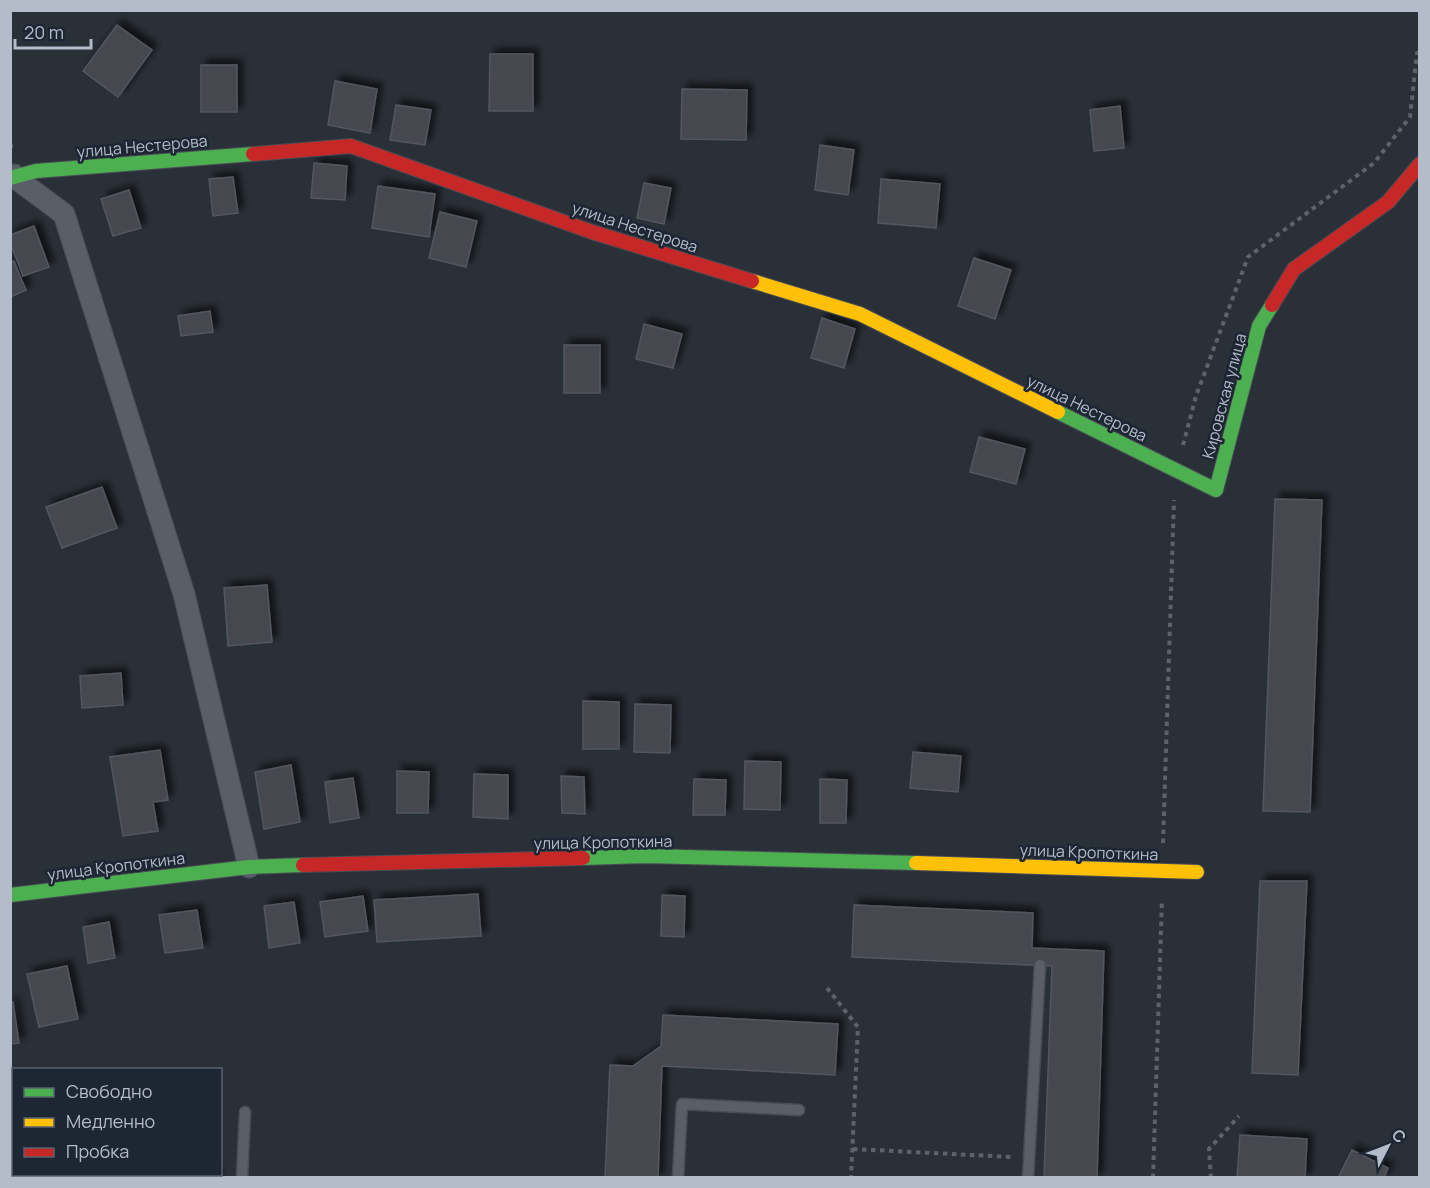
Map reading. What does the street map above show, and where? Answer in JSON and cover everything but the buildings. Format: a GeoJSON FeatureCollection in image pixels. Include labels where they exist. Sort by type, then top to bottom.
{"type":"FeatureCollection","features":[{"type":"Feature","properties":{"kind":"street","name":"улица Нестерова"},"geometry":{"type":"LineString","coordinates":[[12,177],[48,170],[351,146],[592,232],[860,314],[1216,490]]}},
{"type":"Feature","properties":{"kind":"street","name":"Кировская улица"},"geometry":{"type":"LineString","coordinates":[[1216,490],[1259,326],[1294,269],[1388,202],[1419,164]]}},
{"type":"Feature","properties":{"kind":"street"},"geometry":{"type":"LineString","coordinates":[[12,177],[64,214],[184,594],[249,867]]}},
{"type":"Feature","properties":{"kind":"street","name":"улица Кропоткина"},"geometry":{"type":"LineString","coordinates":[[10,895],[249,867],[645,856],[1046,866],[1197,873]]}},
{"type":"Feature","properties":{"kind":"lane"},"geometry":{"type":"LineString","coordinates":[[1028,1178],[1040,965]]}},
{"type":"Feature","properties":{"kind":"lane"},"geometry":{"type":"LineString","coordinates":[[678,1178],[682,1104],[799,1110]]}},
{"type":"Feature","properties":{"kind":"lane"},"geometry":{"type":"LineString","coordinates":[[242,1178],[245,1112]]}},
{"type":"Feature","properties":{"kind":"path"},"geometry":{"type":"LineString","coordinates":[[1154,1178],[1174,482],[1196,396],[1248,257],[1374,163],[1410,117],[1417,53],[1419,53]]}},
{"type":"Feature","properties":{"kind":"path"},"geometry":{"type":"LineString","coordinates":[[827,988],[858,1027],[851,1178]]}},
{"type":"Feature","properties":{"kind":"path"},"geometry":{"type":"LineString","coordinates":[[1210,1178],[1209,1149],[1239,1116]]}},
{"type":"Feature","properties":{"kind":"path"},"geometry":{"type":"LineString","coordinates":[[853,1149],[1029,1158]]}},
{"type":"Feature","properties":{"kind":"traffic: fast"},"geometry":{"type":"LineString","coordinates":[[10,178],[36,171],[253,154]]}},
{"type":"Feature","properties":{"kind":"traffic: fast"},"geometry":{"type":"LineString","coordinates":[[1058,412],[1216,490],[1259,326],[1272,305]]}},
{"type":"Feature","properties":{"kind":"traffic: fast"},"geometry":{"type":"LineString","coordinates":[[583,858],[645,856],[916,863]]}},
{"type":"Feature","properties":{"kind":"traffic: fast"},"geometry":{"type":"LineString","coordinates":[[10,895],[249,867],[303,865]]}},
{"type":"Feature","properties":{"kind":"traffic: slow"},"geometry":{"type":"LineString","coordinates":[[752,281],[860,314],[1058,412]]}},
{"type":"Feature","properties":{"kind":"traffic: slow"},"geometry":{"type":"LineString","coordinates":[[916,863],[1197,872]]}},
{"type":"Feature","properties":{"kind":"traffic: jam"},"geometry":{"type":"LineString","coordinates":[[253,154],[351,146],[592,232],[752,281]]}},
{"type":"Feature","properties":{"kind":"traffic: jam"},"geometry":{"type":"LineString","coordinates":[[1272,305],[1294,269],[1388,202],[1420,164]]}},
{"type":"Feature","properties":{"kind":"traffic: jam"},"geometry":{"type":"LineString","coordinates":[[303,865],[583,858]]}}]}
